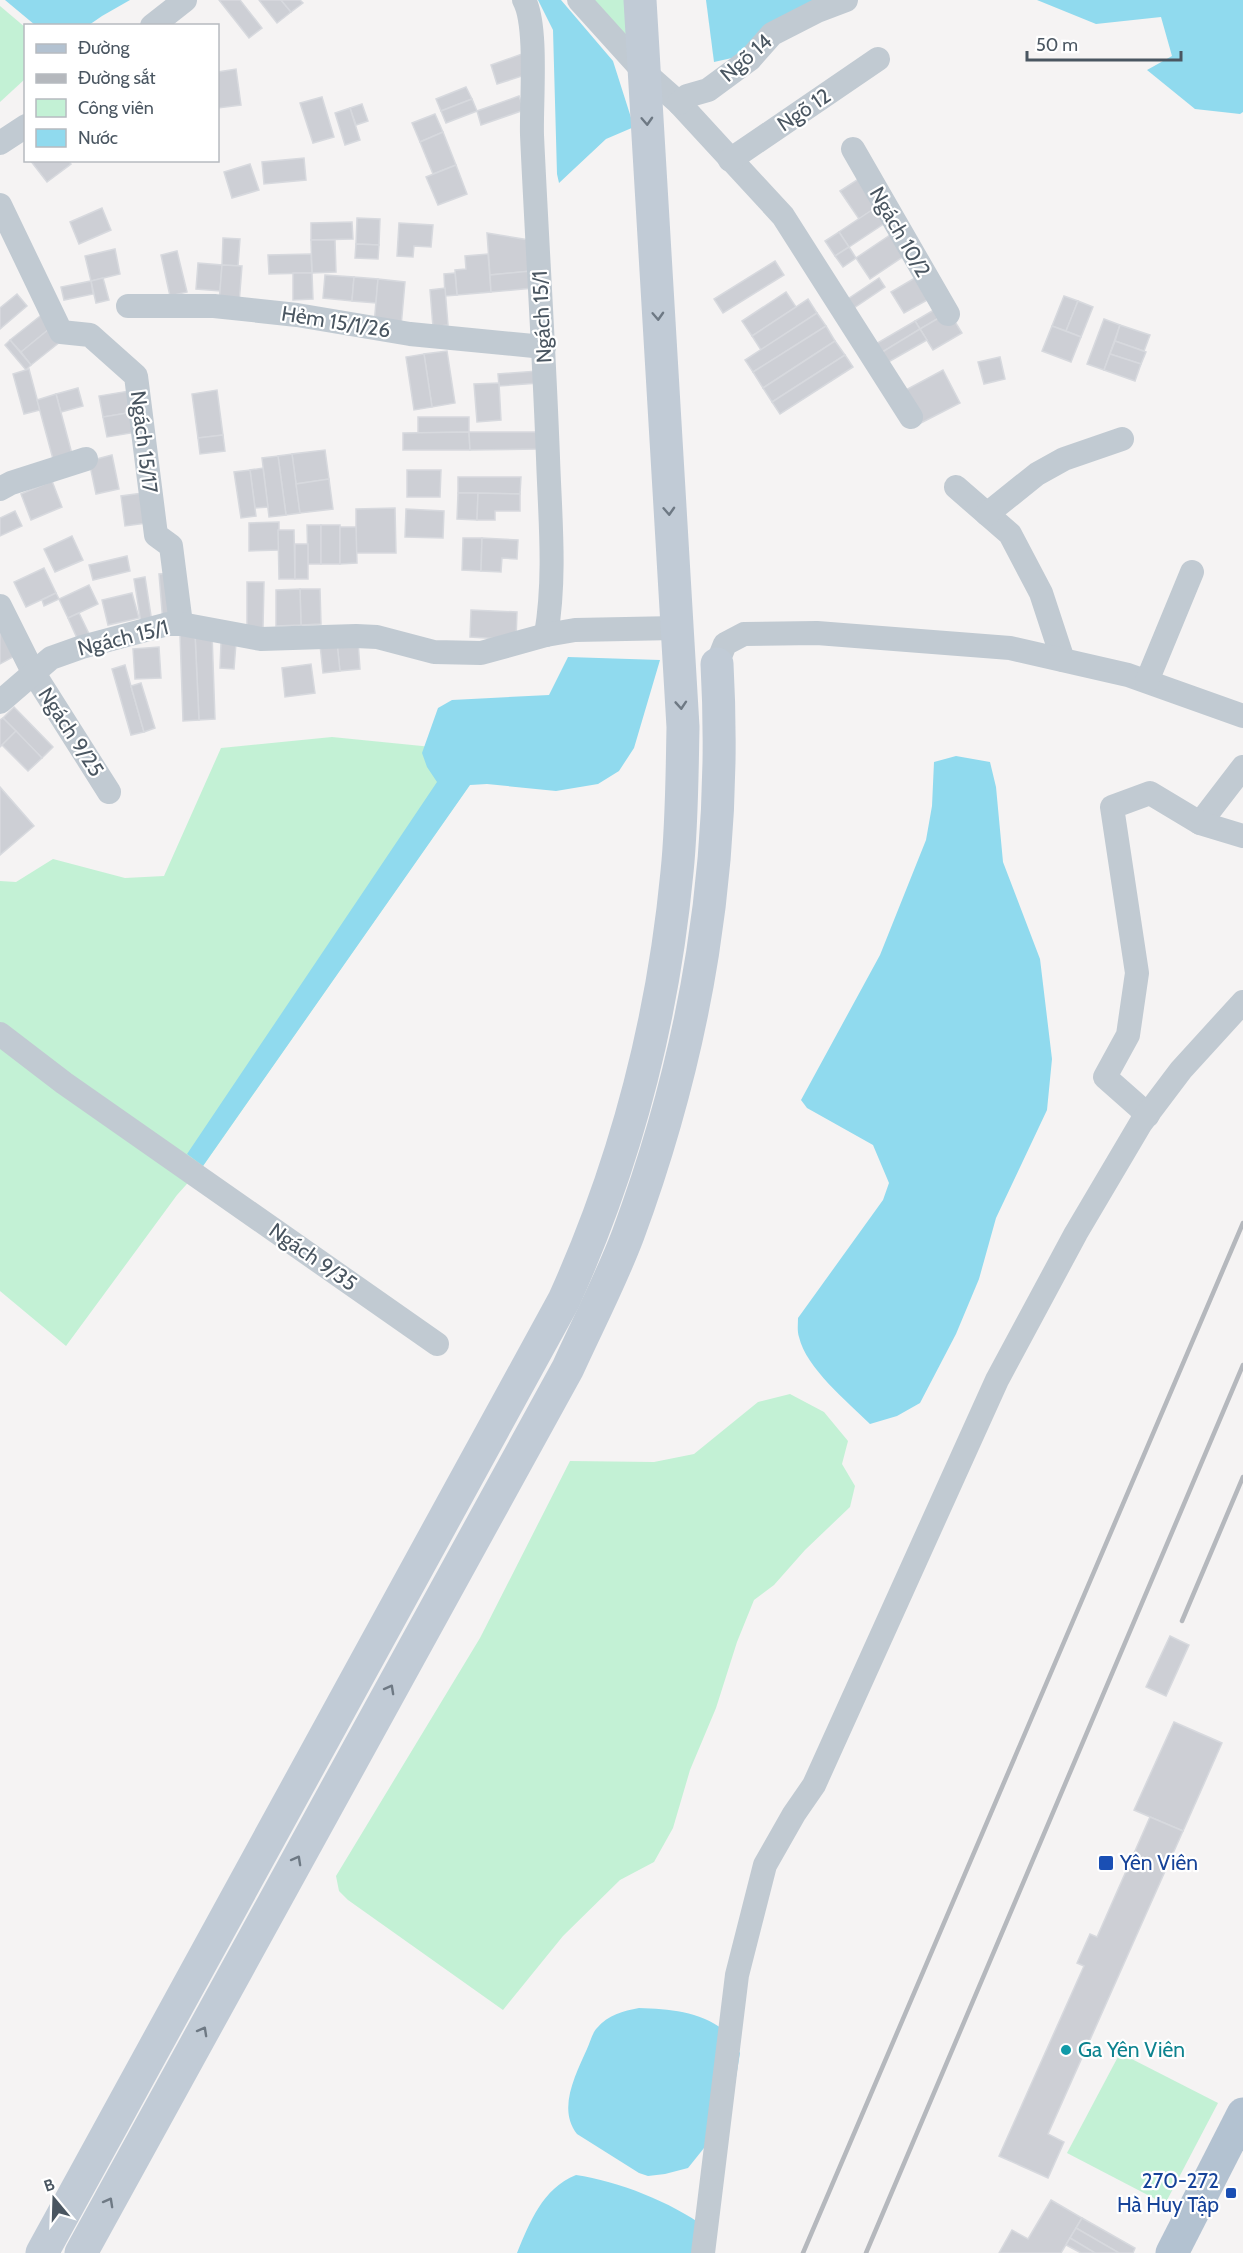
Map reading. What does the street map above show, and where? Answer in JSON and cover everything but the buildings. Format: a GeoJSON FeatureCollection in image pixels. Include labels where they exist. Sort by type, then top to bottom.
{"type":"FeatureCollection","features":[{"type":"Feature","properties":{"kind":"main road"},"geometry":{"type":"LineString","coordinates":[[1172,2253],[1241,2127]]}},
{"type":"Feature","properties":{"kind":"street"},"geometry":{"type":"LineString","coordinates":[[155,24],[185,0]]}},
{"type":"Feature","properties":{"kind":"street","name":"Ngách 15/1"},"geometry":{"type":"LineString","coordinates":[[524,0],[528,9],[531,36],[532,132],[544,347],[551,537],[551,607],[546,635]]}},
{"type":"Feature","properties":{"kind":"street"},"geometry":{"type":"LineString","coordinates":[[579,0],[644,72],[679,103],[783,216],[911,417]]}},
{"type":"Feature","properties":{"kind":"street"},"geometry":{"type":"LineString","coordinates":[[42,2253],[564,1300],[590,1243],[616,1168],[637,1093],[655,1019],[669,944],[678,870],[682,792],[682,727],[640,0]]}},
{"type":"Feature","properties":{"kind":"street","name":"Ngõ 14"},"geometry":{"type":"LineString","coordinates":[[679,103],[687,96],[708,90],[750,59],[772,34],[817,11],[846,0]]}},
{"type":"Feature","properties":{"kind":"street","name":"Ngõ 12"},"geometry":{"type":"LineString","coordinates":[[730,160],[878,59]]}},
{"type":"Feature","properties":{"kind":"street"},"geometry":{"type":"LineString","coordinates":[[0,142],[24,127]]}},
{"type":"Feature","properties":{"kind":"street","name":"Ngách 10/2"},"geometry":{"type":"LineString","coordinates":[[853,149],[948,314]]}},
{"type":"Feature","properties":{"kind":"street","name":"Ngách 15/17"},"geometry":{"type":"LineString","coordinates":[[0,205],[61,332],[90,335],[136,376],[156,535],[171,546],[180,624]]}},
{"type":"Feature","properties":{"kind":"street","name":"Hẻm 15/1/26"},"geometry":{"type":"LineString","coordinates":[[128,306],[214,306],[297,315],[410,334],[544,347]]}},
{"type":"Feature","properties":{"kind":"street"},"geometry":{"type":"LineString","coordinates":[[987,514],[1037,474],[1064,459],[1122,439]]}},
{"type":"Feature","properties":{"kind":"street"},"geometry":{"type":"LineString","coordinates":[[0,489],[11,483],[86,459]]}},
{"type":"Feature","properties":{"kind":"street"},"geometry":{"type":"LineString","coordinates":[[956,487],[1010,534],[1036,584],[1063,660]]}},
{"type":"Feature","properties":{"kind":"street"},"geometry":{"type":"LineString","coordinates":[[1147,681],[1192,572]]}},
{"type":"Feature","properties":{"kind":"street","name":"Ngách 9/25"},"geometry":{"type":"LineString","coordinates":[[0,606],[33,672],[109,792]]}},
{"type":"Feature","properties":{"kind":"street","name":"Ngách 15/1"},"geometry":{"type":"LineString","coordinates":[[0,702],[51,658],[82,646],[168,624],[180,624],[261,639],[377,637],[434,652],[481,653],[546,635],[575,630],[676,628]]}},
{"type":"Feature","properties":{"kind":"street"},"geometry":{"type":"LineString","coordinates":[[58,2224],[84,2247],[568,1368],[627,1238],[654,1163],[682,1056],[705,950],[715,865],[719,787],[720,722],[717,663],[725,644],[744,634],[817,633],[1010,648],[1147,681],[1243,716]]}},
{"type":"Feature","properties":{"kind":"street"},"geometry":{"type":"LineString","coordinates":[[1200,823],[1243,767]]}},
{"type":"Feature","properties":{"kind":"street"},"geometry":{"type":"LineString","coordinates":[[1148,1115],[1105,1077],[1128,1035],[1137,973],[1112,807],[1150,793],[1200,823],[1243,836]]}},
{"type":"Feature","properties":{"kind":"street"},"geometry":{"type":"LineString","coordinates":[[669,944],[705,950]]}},
{"type":"Feature","properties":{"kind":"street"},"geometry":{"type":"LineString","coordinates":[[703,2253],[738,1975],[765,1865],[794,1814],[814,1785],[997,1380],[1076,1233],[1141,1123],[1181,1070],[1243,1002]]}},
{"type":"Feature","properties":{"kind":"street","name":"Ngách 9/35"},"geometry":{"type":"LineString","coordinates":[[0,1034],[64,1083],[437,1344]]}},
{"type":"Feature","properties":{"kind":"green space"},"geometry":{"type":"Polygon","coordinates":[[[594,0],[626,0],[628,38],[594,0]]]}},
{"type":"Feature","properties":{"kind":"green space"},"geometry":{"type":"Polygon","coordinates":[[[0,6],[24,26],[24,80],[0,102],[0,6]]]}},
{"type":"Feature","properties":{"kind":"green space"},"geometry":{"type":"Polygon","coordinates":[[[332,737],[492,753],[203,1166],[177,1195],[66,1346],[0,1291],[0,881],[16,882],[53,859],[125,878],[164,876],[221,748],[332,737]]]}},
{"type":"Feature","properties":{"kind":"green space"},"geometry":{"type":"Polygon","coordinates":[[[790,1394],[824,1412],[848,1441],[842,1464],[855,1486],[850,1507],[805,1550],[774,1585],[754,1600],[737,1642],[716,1708],[690,1770],[673,1828],[654,1862],[620,1880],[563,1936],[503,2010],[348,1900],[339,1891],[336,1876],[480,1638],[570,1461],[654,1462],[694,1454],[758,1402],[790,1394]]]}},
{"type":"Feature","properties":{"kind":"green space"},"geometry":{"type":"Polygon","coordinates":[[[1120,2053],[1218,2103],[1165,2204],[1067,2153],[1120,2053]]]}},
{"type":"Feature","properties":{"kind":"water"},"geometry":{"type":"Polygon","coordinates":[[[5,0],[130,0],[90,24],[34,24],[5,0]]]}},
{"type":"Feature","properties":{"kind":"water"},"geometry":{"type":"Polygon","coordinates":[[[538,0],[561,0],[613,61],[634,127],[606,139],[559,183],[553,30],[538,0]]]}},
{"type":"Feature","properties":{"kind":"water"},"geometry":{"type":"Polygon","coordinates":[[[706,0],[816,0],[741,56],[714,62],[706,0]]]}},
{"type":"Feature","properties":{"kind":"water"},"geometry":{"type":"Polygon","coordinates":[[[1037,0],[1243,0],[1243,112],[1240,114],[1195,109],[1147,70],[1172,56],[1161,17],[1096,24],[1037,0]]]}},
{"type":"Feature","properties":{"kind":"water"},"geometry":{"type":"Polygon","coordinates":[[[568,657],[660,660],[634,748],[619,771],[598,784],[556,791],[487,784],[470,785],[203,1166],[187,1154],[437,782],[427,767],[422,753],[438,708],[452,700],[549,695],[568,657]]]}},
{"type":"Feature","properties":{"kind":"water"},"geometry":{"type":"Polygon","coordinates":[[[956,756],[990,762],[996,787],[1003,862],[1040,959],[1052,1059],[1047,1110],[996,1218],[979,1279],[956,1334],[920,1403],[897,1416],[870,1424],[829,1384],[810,1361],[799,1337],[798,1318],[883,1200],[889,1183],[873,1145],[807,1108],[801,1100],[880,955],[926,840],[932,806],[934,762],[956,756]]]}},
{"type":"Feature","properties":{"kind":"water"},"geometry":{"type":"Polygon","coordinates":[[[639,2008],[672,2010],[704,2019],[724,2030],[740,2053],[731,2108],[704,2148],[688,2168],[648,2176],[639,2173],[577,2134],[571,2124],[568,2103],[574,2080],[595,2030],[611,2017],[639,2008]]]}},
{"type":"Feature","properties":{"kind":"water"},"geometry":{"type":"Polygon","coordinates":[[[576,2175],[609,2182],[644,2194],[676,2209],[705,2227],[697,2253],[517,2253],[532,2218],[546,2198],[564,2181],[576,2175]]]}},
{"type":"Feature","properties":{"kind":"railway"},"geometry":{"type":"LineString","coordinates":[[803,2253],[1243,1223]]}},
{"type":"Feature","properties":{"kind":"railway"},"geometry":{"type":"LineString","coordinates":[[866,2253],[1243,1365]]}},
{"type":"Feature","properties":{"kind":"railway"},"geometry":{"type":"LineString","coordinates":[[1182,1621],[1243,1477]]}},
{"type":"Feature","properties":{"kind":"place","name":"Yên Viên"},"geometry":{"type":"Point","coordinates":[1106,1863]}},
{"type":"Feature","properties":{"kind":"place","name":"Ga Yên Viên"},"geometry":{"type":"Point","coordinates":[1066,2050]}},
{"type":"Feature","properties":{"kind":"place","name":"270-272 Hà Huy Tập"},"geometry":{"type":"Point","coordinates":[1231,2193]}}]}
